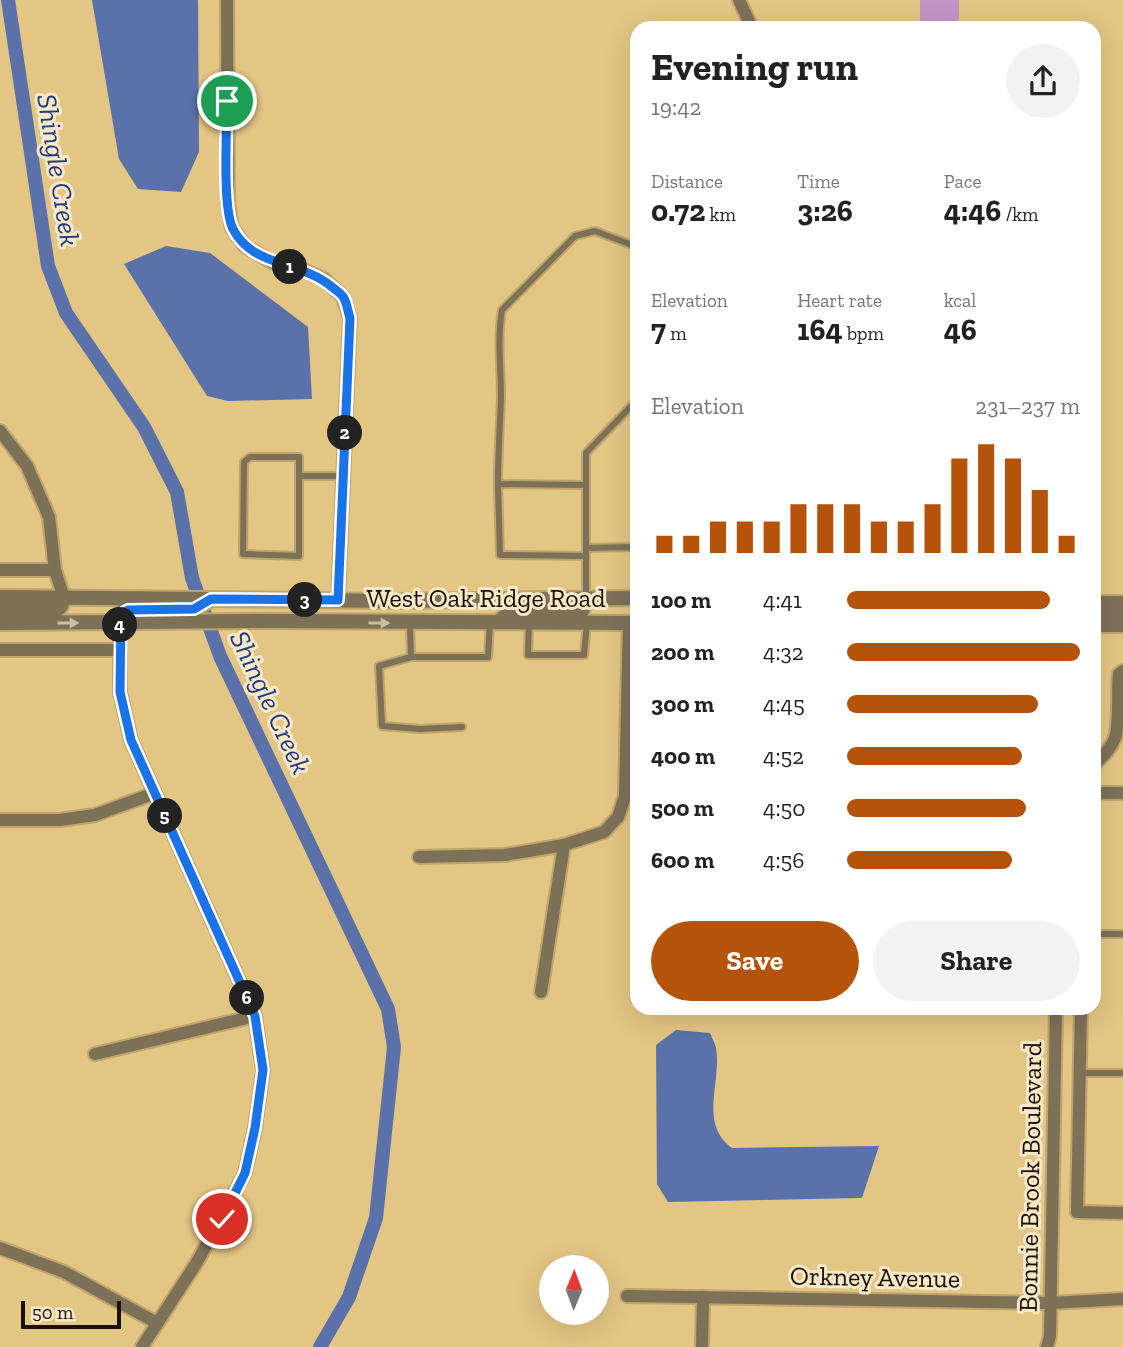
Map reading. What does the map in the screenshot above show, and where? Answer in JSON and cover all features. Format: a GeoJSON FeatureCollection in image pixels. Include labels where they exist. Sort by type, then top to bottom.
{"type":"FeatureCollection","features":[{"type":"Feature","properties":{"kind":"street"},"geometry":{"type":"LineString","coordinates":[[227,0],[228,203],[232,228],[245,246],[272,262],[324,279],[344,297],[350,318],[338,600]]}},
{"type":"Feature","properties":{"kind":"street"},"geometry":{"type":"LineString","coordinates":[[739,0],[749,21]]}},
{"type":"Feature","properties":{"kind":"street"},"geometry":{"type":"LineString","coordinates":[[0,431],[27,466],[49,517],[55,570],[64,598],[57,610],[0,609]]}},
{"type":"Feature","properties":{"kind":"street"},"geometry":{"type":"LineString","coordinates":[[0,570],[55,570]]}},
{"type":"Feature","properties":{"kind":"street","name":"West Oak Ridge Road"},"geometry":{"type":"LineString","coordinates":[[0,597],[338,600],[630,598]]}},
{"type":"Feature","properties":{"kind":"street"},"geometry":{"type":"LineString","coordinates":[[142,1347],[197,1262],[245,1173],[255,1128],[263,1070],[255,1016],[131,740],[120,692],[120,622],[123,611],[194,609],[211,599]]}},
{"type":"Feature","properties":{"kind":"street"},"geometry":{"type":"LineString","coordinates":[[494,622],[512,610],[582,611],[586,599]]}},
{"type":"Feature","properties":{"kind":"street"},"geometry":{"type":"LineString","coordinates":[[1101,603],[1123,603]]}},
{"type":"Feature","properties":{"kind":"street"},"geometry":{"type":"LineString","coordinates":[[1101,613],[1123,613]]}},
{"type":"Feature","properties":{"kind":"street","name":"West Oak Ridge Road"},"geometry":{"type":"LineString","coordinates":[[0,623],[630,622]]}},
{"type":"Feature","properties":{"kind":"street"},"geometry":{"type":"LineString","coordinates":[[1101,625],[1123,625]]}},
{"type":"Feature","properties":{"kind":"street"},"geometry":{"type":"LineString","coordinates":[[0,650],[120,650]]}},
{"type":"Feature","properties":{"kind":"street"},"geometry":{"type":"LineString","coordinates":[[1101,758],[1116,736],[1117,689],[1119,674],[1123,671]]}},
{"type":"Feature","properties":{"kind":"street"},"geometry":{"type":"LineString","coordinates":[[419,857],[505,855],[564,845],[604,832],[618,817],[625,796],[630,687]]}},
{"type":"Feature","properties":{"kind":"street"},"geometry":{"type":"LineString","coordinates":[[0,820],[60,820],[95,815],[155,793]]}},
{"type":"Feature","properties":{"kind":"street"},"geometry":{"type":"LineString","coordinates":[[1101,793],[1123,793]]}},
{"type":"Feature","properties":{"kind":"street"},"geometry":{"type":"LineString","coordinates":[[541,992],[564,845]]}},
{"type":"Feature","properties":{"kind":"street","name":"Bonnie Brook Boulevard"},"geometry":{"type":"LineString","coordinates":[[1047,1347],[1051,1336],[1056,1015]]}},
{"type":"Feature","properties":{"kind":"street"},"geometry":{"type":"LineString","coordinates":[[1081,1015],[1077,1212],[1123,1213]]}},
{"type":"Feature","properties":{"kind":"street"},"geometry":{"type":"LineString","coordinates":[[95,1054],[255,1016]]}},
{"type":"Feature","properties":{"kind":"street"},"geometry":{"type":"LineString","coordinates":[[0,1248],[64,1272],[157,1323]]}},
{"type":"Feature","properties":{"kind":"street","name":"Orkney Avenue"},"geometry":{"type":"LineString","coordinates":[[627,1296],[1051,1303],[1123,1299]]}},
{"type":"Feature","properties":{"kind":"street"},"geometry":{"type":"LineString","coordinates":[[702,1347],[703,1297]]}},
{"type":"Feature","properties":{"kind":"lane"},"geometry":{"type":"LineString","coordinates":[[586,556],[500,555],[499,326],[502,310],[575,236],[595,231],[630,244]]}},
{"type":"Feature","properties":{"kind":"lane"},"geometry":{"type":"LineString","coordinates":[[586,599],[586,453],[630,407]]}},
{"type":"Feature","properties":{"kind":"lane"},"geometry":{"type":"LineString","coordinates":[[250,457],[299,457],[299,477],[299,556],[243,554],[244,463],[250,457]]}},
{"type":"Feature","properties":{"kind":"lane"},"geometry":{"type":"LineString","coordinates":[[299,477],[343,476]]}},
{"type":"Feature","properties":{"kind":"lane"},"geometry":{"type":"LineString","coordinates":[[498,484],[585,485]]}},
{"type":"Feature","properties":{"kind":"lane"},"geometry":{"type":"LineString","coordinates":[[586,548],[630,547]]}},
{"type":"Feature","properties":{"kind":"lane"},"geometry":{"type":"LineString","coordinates":[[337,622],[338,600]]}},
{"type":"Feature","properties":{"kind":"lane"},"geometry":{"type":"LineString","coordinates":[[410,622],[411,657]]}},
{"type":"Feature","properties":{"kind":"lane"},"geometry":{"type":"LineString","coordinates":[[462,727],[420,729],[382,726],[379,666],[411,657],[488,657],[494,622]]}},
{"type":"Feature","properties":{"kind":"lane"},"geometry":{"type":"LineString","coordinates":[[529,623],[528,655],[584,655],[587,622]]}},
{"type":"Feature","properties":{"kind":"lane"},"geometry":{"type":"LineString","coordinates":[[1101,934],[1123,934]]}},
{"type":"Feature","properties":{"kind":"lane"},"geometry":{"type":"LineString","coordinates":[[1079,1073],[1123,1073]]}},
{"type":"Feature","properties":{"kind":"shaded area"},"geometry":{"type":"Polygon","coordinates":[[[920,0],[959,0],[959,21],[920,21],[920,0]]]}},
{"type":"Feature","properties":{"kind":"water"},"geometry":{"type":"Polygon","coordinates":[[[92,0],[198,0],[199,152],[181,192],[138,189],[119,159],[92,0]]]}},
{"type":"Feature","properties":{"kind":"water"},"geometry":{"type":"Polygon","coordinates":[[[166,246],[210,253],[308,327],[312,399],[228,401],[207,396],[124,264],[166,246]]]}},
{"type":"Feature","properties":{"kind":"water"},"geometry":{"type":"Polygon","coordinates":[[[676,1030],[710,1033],[716,1046],[717,1061],[714,1101],[716,1127],[732,1148],[879,1146],[862,1198],[668,1202],[657,1184],[656,1045],[676,1030]]]}},
{"type":"Feature","properties":{"kind":"waterway","name":"Shingle Creek"},"geometry":{"type":"LineString","coordinates":[[8,0],[48,266],[66,313],[144,427],[177,492],[192,578],[220,656],[388,1009],[394,1047],[376,1218],[349,1297],[320,1347]]}},
{"type":"Feature","properties":{"kind":"route"},"geometry":{"type":"LineString","coordinates":[[222,1219],[245,1173],[255,1128],[263,1070],[255,1016],[131,740],[120,692],[121,614],[128,610],[178,611],[200,608],[211,599],[338,600],[350,318],[344,297],[324,279],[272,262],[245,246],[232,228],[228,203],[227,101]]}}]}
